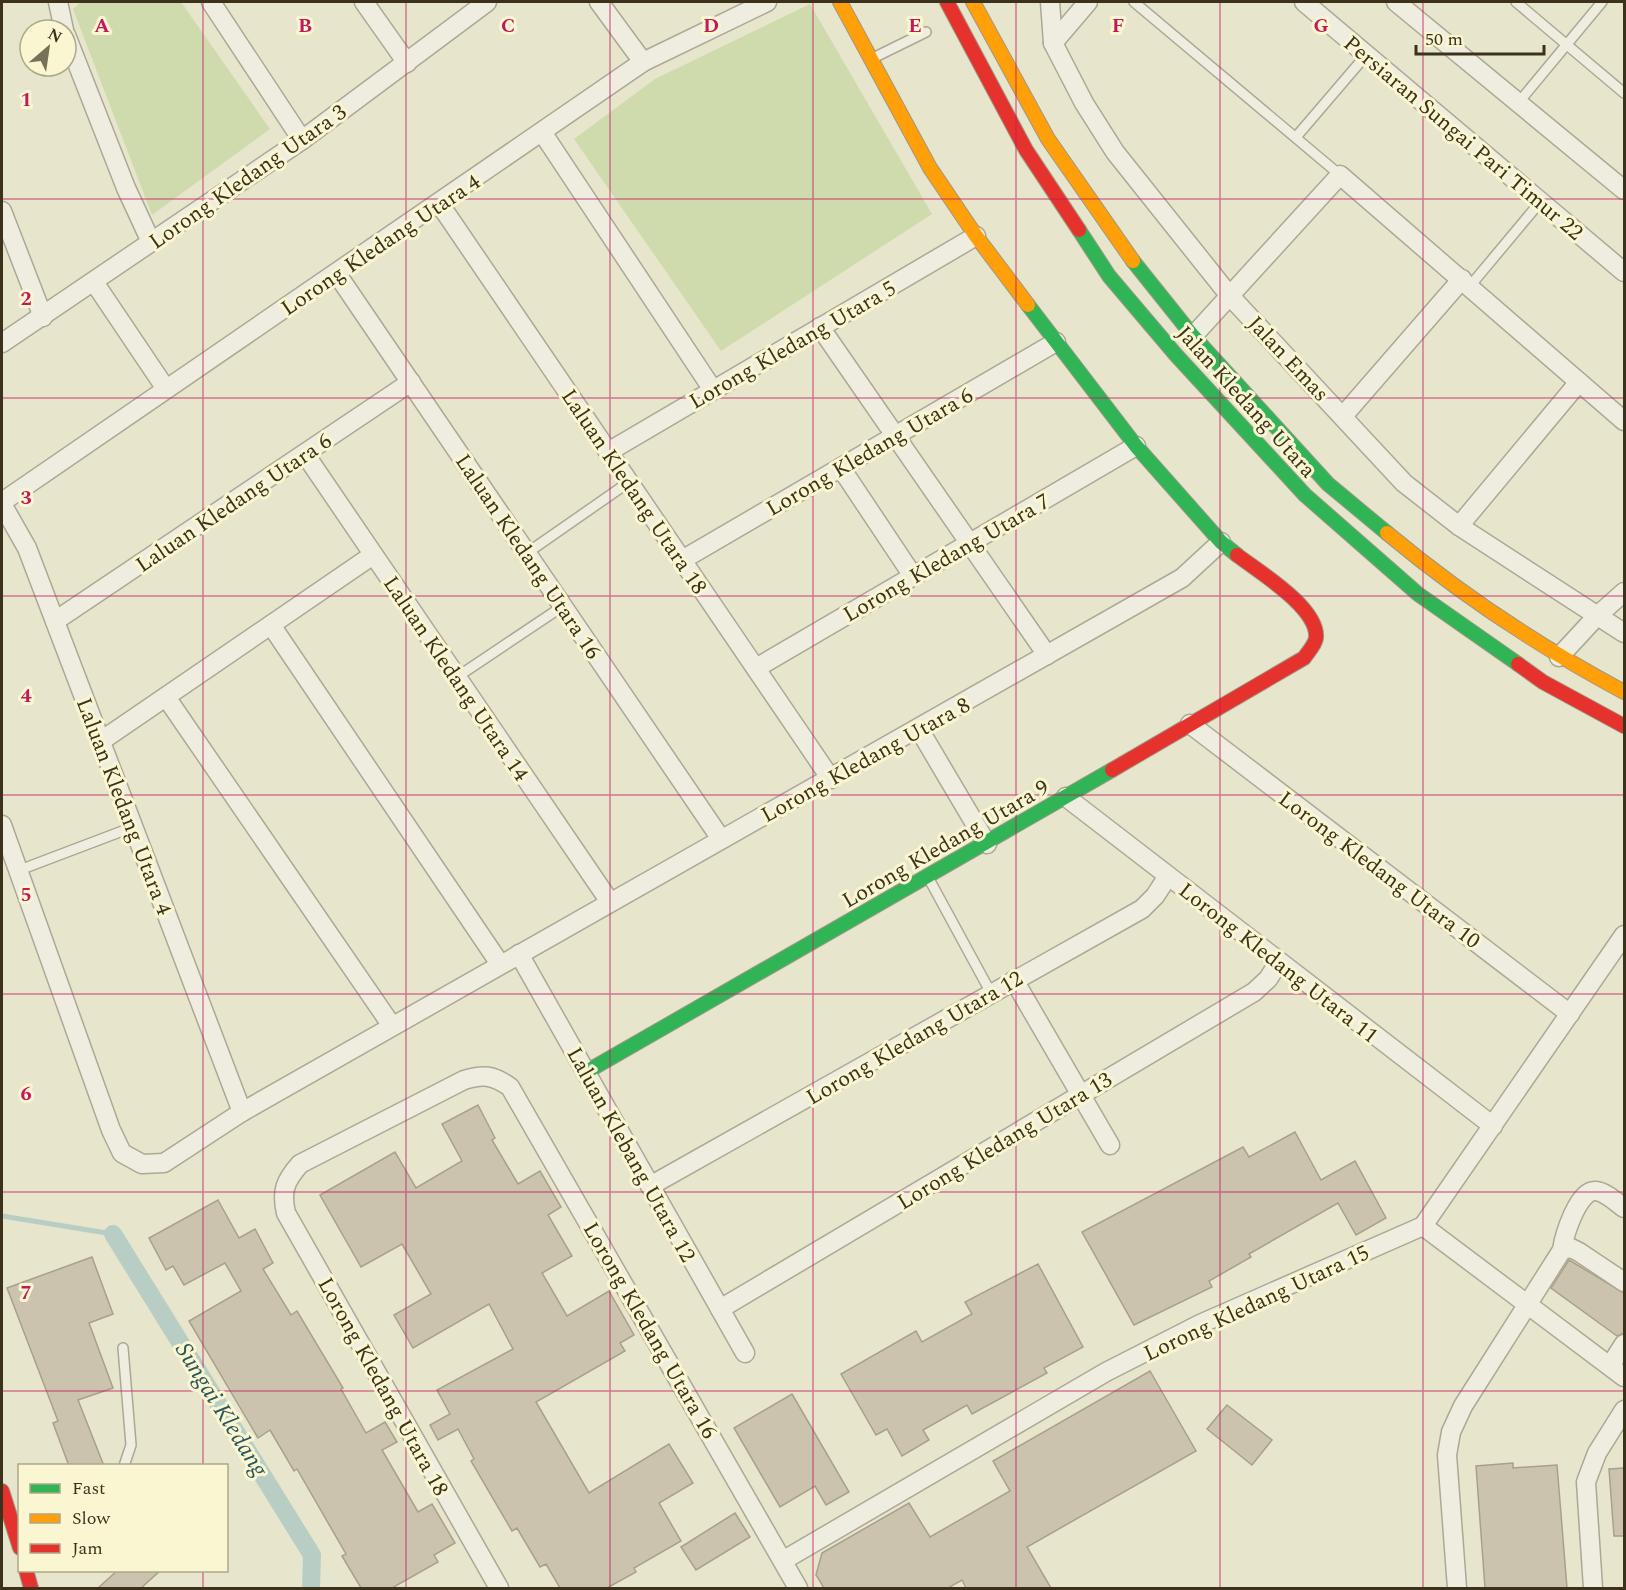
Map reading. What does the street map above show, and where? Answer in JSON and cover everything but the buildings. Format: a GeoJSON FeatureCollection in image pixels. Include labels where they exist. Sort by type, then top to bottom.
{"type":"FeatureCollection","features":[{"type":"Feature","properties":{"kind":"main road"},"geometry":{"type":"LineString","coordinates":[[840,2],[930,168],[976,236],[1136,446],[1221,542]]}},
{"type":"Feature","properties":{"kind":"main road","name":"Jalan Kledang Utara"},"geometry":{"type":"LineString","coordinates":[[947,2],[1026,150],[1109,276],[1176,355],[1305,495],[1418,594],[1543,682],[1624,726]]}},
{"type":"Feature","properties":{"kind":"main road"},"geometry":{"type":"LineString","coordinates":[[957,22],[975,5],[989,2]]}},
{"type":"Feature","properties":{"kind":"main road","name":"Jalan Kledang Utara"},"geometry":{"type":"LineString","coordinates":[[975,5],[1048,139],[1129,256],[1193,336],[1328,483],[1435,573],[1559,657],[1624,692]]}},
{"type":"Feature","properties":{"kind":"main road","name":"Lorong Kledang Utara 9"},"geometry":{"type":"LineString","coordinates":[[586,1072],[987,844],[1304,658],[1316,640],[1315,623],[1300,604],[1221,542]]}},
{"type":"Feature","properties":{"kind":"main road"},"geometry":{"type":"LineString","coordinates":[[2,1491],[18,1542]]}},
{"type":"Feature","properties":{"kind":"main road"},"geometry":{"type":"LineString","coordinates":[[27,1572],[31,1588]]}},
{"type":"Feature","properties":{"kind":"street"},"geometry":{"type":"LineString","coordinates":[[58,2],[61,18]]}},
{"type":"Feature","properties":{"kind":"street"},"geometry":{"type":"LineString","coordinates":[[211,2],[303,140]]}},
{"type":"Feature","properties":{"kind":"street"},"geometry":{"type":"LineString","coordinates":[[364,2],[407,63]]}},
{"type":"Feature","properties":{"kind":"street","name":"Lorong Kledang Utara 3"},"geometry":{"type":"LineString","coordinates":[[2,343],[303,140],[487,2]]}},
{"type":"Feature","properties":{"kind":"street"},"geometry":{"type":"LineString","coordinates":[[599,2],[643,62]]}},
{"type":"Feature","properties":{"kind":"street","name":"Lorong Kledang Utara 4"},"geometry":{"type":"LineString","coordinates":[[2,503],[643,62],[767,2]]}},
{"type":"Feature","properties":{"kind":"street","name":"Jalan Emas"},"geometry":{"type":"LineString","coordinates":[[1050,2],[1053,43],[1084,103],[1115,152],[1229,295],[1404,483],[1458,526],[1624,633]]}},
{"type":"Feature","properties":{"kind":"street"},"geometry":{"type":"LineString","coordinates":[[1053,43],[1088,2]]}},
{"type":"Feature","properties":{"kind":"street","name":"Persiaran Sungai Pari Timur 22"},"geometry":{"type":"LineString","coordinates":[[1304,2],[1624,272]]}},
{"type":"Feature","properties":{"kind":"street"},"geometry":{"type":"LineString","coordinates":[[1396,2],[1624,190]]}},
{"type":"Feature","properties":{"kind":"street"},"geometry":{"type":"LineString","coordinates":[[78,66],[126,188],[151,242]]}},
{"type":"Feature","properties":{"kind":"street"},"geometry":{"type":"LineString","coordinates":[[542,132],[713,390]]}},
{"type":"Feature","properties":{"kind":"street"},"geometry":{"type":"LineString","coordinates":[[1193,336],[1340,175],[1624,421]]}},
{"type":"Feature","properties":{"kind":"street","name":"Laluan Kledang Utara 18"},"geometry":{"type":"LineString","coordinates":[[439,203],[831,779]]}},
{"type":"Feature","properties":{"kind":"street"},"geometry":{"type":"LineString","coordinates":[[2,211],[43,317]]}},
{"type":"Feature","properties":{"kind":"street","name":"Lorong Kledang Utara 5"},"geometry":{"type":"LineString","coordinates":[[608,452],[976,236]]}},
{"type":"Feature","properties":{"kind":"street","name":"Laluan Kledang Utara 16"},"geometry":{"type":"LineString","coordinates":[[337,274],[721,839]]}},
{"type":"Feature","properties":{"kind":"street"},"geometry":{"type":"LineString","coordinates":[[94,282],[166,388]]}},
{"type":"Feature","properties":{"kind":"street"},"geometry":{"type":"LineString","coordinates":[[1343,416],[1466,282]]}},
{"type":"Feature","properties":{"kind":"street"},"geometry":{"type":"LineString","coordinates":[[820,327],[1047,655]]}},
{"type":"Feature","properties":{"kind":"street","name":"Lorong Kledang Utara 6"},"geometry":{"type":"LineString","coordinates":[[682,560],[1056,342]]}},
{"type":"Feature","properties":{"kind":"street","name":"Laluan Kledang Utara 6"},"geometry":{"type":"LineString","coordinates":[[55,621],[411,382]]}},
{"type":"Feature","properties":{"kind":"street"},"geometry":{"type":"LineString","coordinates":[[1458,526],[1579,382]]}},
{"type":"Feature","properties":{"kind":"street","name":"Lorong Kledang Utara 7"},"geometry":{"type":"LineString","coordinates":[[756,669],[1136,446]]}},
{"type":"Feature","properties":{"kind":"street","name":"Laluan Kledang Utara 14"},"geometry":{"type":"LineString","coordinates":[[305,454],[610,902]]}},
{"type":"Feature","properties":{"kind":"street"},"geometry":{"type":"LineString","coordinates":[[841,468],[913,576]]}},
{"type":"Feature","properties":{"kind":"street","name":"Laluan Kledang Utara 4"},"geometry":{"type":"LineString","coordinates":[[2,503],[27,548],[242,1112]]}},
{"type":"Feature","properties":{"kind":"street","name":"Lorong Kledang Utara 8"},"geometry":{"type":"LineString","coordinates":[[17,871],[111,1130],[122,1153],[142,1164],[164,1163],[242,1112],[1182,578],[1221,542]]}},
{"type":"Feature","properties":{"kind":"street"},"geometry":{"type":"LineString","coordinates":[[101,741],[373,555]]}},
{"type":"Feature","properties":{"kind":"street"},"geometry":{"type":"LineString","coordinates":[[1559,657],[1596,617],[1624,592]]}},
{"type":"Feature","properties":{"kind":"street"},"geometry":{"type":"LineString","coordinates":[[271,625],[500,964]]}},
{"type":"Feature","properties":{"kind":"street"},"geometry":{"type":"LineString","coordinates":[[166,696],[392,1026]]}},
{"type":"Feature","properties":{"kind":"street","name":"Lorong Kledang Utara 10"},"geometry":{"type":"LineString","coordinates":[[1190,724],[1570,1014]]}},
{"type":"Feature","properties":{"kind":"street"},"geometry":{"type":"LineString","coordinates":[[919,729],[987,844]]}},
{"type":"Feature","properties":{"kind":"street","name":"Lorong Kledang Utara 11"},"geometry":{"type":"LineString","coordinates":[[1066,797],[1493,1126]]}},
{"type":"Feature","properties":{"kind":"street"},"geometry":{"type":"LineString","coordinates":[[2,825],[17,871]]}},
{"type":"Feature","properties":{"kind":"street","name":"Lorong Kledang Utara 12"},"geometry":{"type":"LineString","coordinates":[[650,1186],[1142,909],[1155,896],[1168,876]]}},
{"type":"Feature","properties":{"kind":"street"},"geometry":{"type":"LineString","coordinates":[[1624,935],[1423,1227],[1617,1371],[1624,1344]]}},
{"type":"Feature","properties":{"kind":"street","name":"Laluan Klebang Utara 12"},"geometry":{"type":"LineString","coordinates":[[519,954],[745,1353]]}},
{"type":"Feature","properties":{"kind":"street","name":"Lorong Kledang Utara 13"},"geometry":{"type":"LineString","coordinates":[[720,1309],[1254,992],[1268,979],[1279,962]]}},
{"type":"Feature","properties":{"kind":"street"},"geometry":{"type":"LineString","coordinates":[[1014,980],[1110,1145]]}},
{"type":"Feature","properties":{"kind":"street","name":"Lorong Kledang Utara 16"},"geometry":{"type":"LineString","coordinates":[[286,1180],[300,1164],[464,1080],[481,1075],[496,1077],[510,1087],[784,1560],[798,1588]]}},
{"type":"Feature","properties":{"kind":"street","name":"Lorong Kledang Utara 18"},"geometry":{"type":"LineString","coordinates":[[286,1180],[282,1195],[286,1213],[499,1588]]}},
{"type":"Feature","properties":{"kind":"street"},"geometry":{"type":"LineString","coordinates":[[1457,1588],[1447,1455],[1451,1432],[1463,1406],[1562,1250],[1568,1221],[1588,1192],[1594,1190],[1602,1192],[1624,1208]]}},
{"type":"Feature","properties":{"kind":"street","name":"Lorong Kledang Utara 15"},"geometry":{"type":"LineString","coordinates":[[784,1560],[1106,1372],[1200,1324],[1423,1227]]}},
{"type":"Feature","properties":{"kind":"street"},"geometry":{"type":"LineString","coordinates":[[1562,1250],[1571,1248],[1579,1252],[1624,1282]]}},
{"type":"Feature","properties":{"kind":"street"},"geometry":{"type":"LineString","coordinates":[[1593,1588],[1586,1482],[1597,1453],[1624,1410]]}},
{"type":"Feature","properties":{"kind":"lane"},"geometry":{"type":"LineString","coordinates":[[1134,2],[1340,175]]}},
{"type":"Feature","properties":{"kind":"lane"},"geometry":{"type":"LineString","coordinates":[[1516,2],[1624,93]]}},
{"type":"Feature","properties":{"kind":"lane"},"geometry":{"type":"LineString","coordinates":[[1518,102],[1602,2]]}},
{"type":"Feature","properties":{"kind":"lane"},"geometry":{"type":"LineString","coordinates":[[871,59],[926,32]]}},
{"type":"Feature","properties":{"kind":"lane"},"geometry":{"type":"LineString","coordinates":[[1296,137],[1367,54]]}},
{"type":"Feature","properties":{"kind":"lane"},"geometry":{"type":"LineString","coordinates":[[1466,282],[1541,201]]}},
{"type":"Feature","properties":{"kind":"lane"},"geometry":{"type":"LineString","coordinates":[[527,554],[629,482]]}},
{"type":"Feature","properties":{"kind":"lane"},"geometry":{"type":"LineString","coordinates":[[457,677],[563,606]]}},
{"type":"Feature","properties":{"kind":"lane"},"geometry":{"type":"LineString","coordinates":[[17,871],[133,827]]}},
{"type":"Feature","properties":{"kind":"lane"},"geometry":{"type":"LineString","coordinates":[[928,878],[991,993]]}},
{"type":"Feature","properties":{"kind":"lane"},"geometry":{"type":"LineString","coordinates":[[123,1348],[131,1445],[125,1464]]}},
{"type":"Feature","properties":{"kind":"green space"},"geometry":{"type":"Polygon","coordinates":[[[81,2],[181,2],[270,129],[152,215],[73,9],[81,2]]]}},
{"type":"Feature","properties":{"kind":"green space"},"geometry":{"type":"Polygon","coordinates":[[[810,4],[932,214],[721,351],[574,139],[655,79],[810,4]]]}},
{"type":"Feature","properties":{"kind":"waterway"},"geometry":{"type":"LineString","coordinates":[[2,1216],[113,1234]]}},
{"type":"Feature","properties":{"kind":"waterway","name":"Sungai Kledang"},"geometry":{"type":"LineString","coordinates":[[113,1234],[312,1555],[311,1588]]}},
{"type":"Feature","properties":{"kind":"traffic: fast"},"geometry":{"type":"LineString","coordinates":[[1079,230],[1109,276],[1176,355],[1305,495],[1418,594],[1518,664]]}},
{"type":"Feature","properties":{"kind":"traffic: fast"},"geometry":{"type":"LineString","coordinates":[[1133,261],[1193,336],[1328,484],[1387,533]]}},
{"type":"Feature","properties":{"kind":"traffic: fast"},"geometry":{"type":"LineString","coordinates":[[1028,305],[1136,446],[1221,542],[1237,555]]}},
{"type":"Feature","properties":{"kind":"traffic: fast"},"geometry":{"type":"LineString","coordinates":[[586,1072],[1112,770]]}},
{"type":"Feature","properties":{"kind":"traffic: slow"},"geometry":{"type":"LineString","coordinates":[[840,2],[930,168],[976,236],[1028,305]]}},
{"type":"Feature","properties":{"kind":"traffic: slow"},"geometry":{"type":"LineString","coordinates":[[973,2],[1048,139],[1133,261]]}},
{"type":"Feature","properties":{"kind":"traffic: slow"},"geometry":{"type":"LineString","coordinates":[[1387,533],[1443,577],[1501,618],[1562,657],[1624,692]]}},
{"type":"Feature","properties":{"kind":"traffic: jam"},"geometry":{"type":"LineString","coordinates":[[947,2],[1026,150],[1079,230]]}},
{"type":"Feature","properties":{"kind":"traffic: jam"},"geometry":{"type":"LineString","coordinates":[[1112,770],[1304,658],[1313,646],[1316,638],[1314,627],[1298,603],[1237,555]]}},
{"type":"Feature","properties":{"kind":"traffic: jam"},"geometry":{"type":"LineString","coordinates":[[1518,664],[1543,682],[1624,726]]}},
{"type":"Feature","properties":{"kind":"traffic: jam"},"geometry":{"type":"LineString","coordinates":[[2,1491],[18,1542]]}},
{"type":"Feature","properties":{"kind":"traffic: jam"},"geometry":{"type":"LineString","coordinates":[[27,1572],[31,1588]]}}]}
